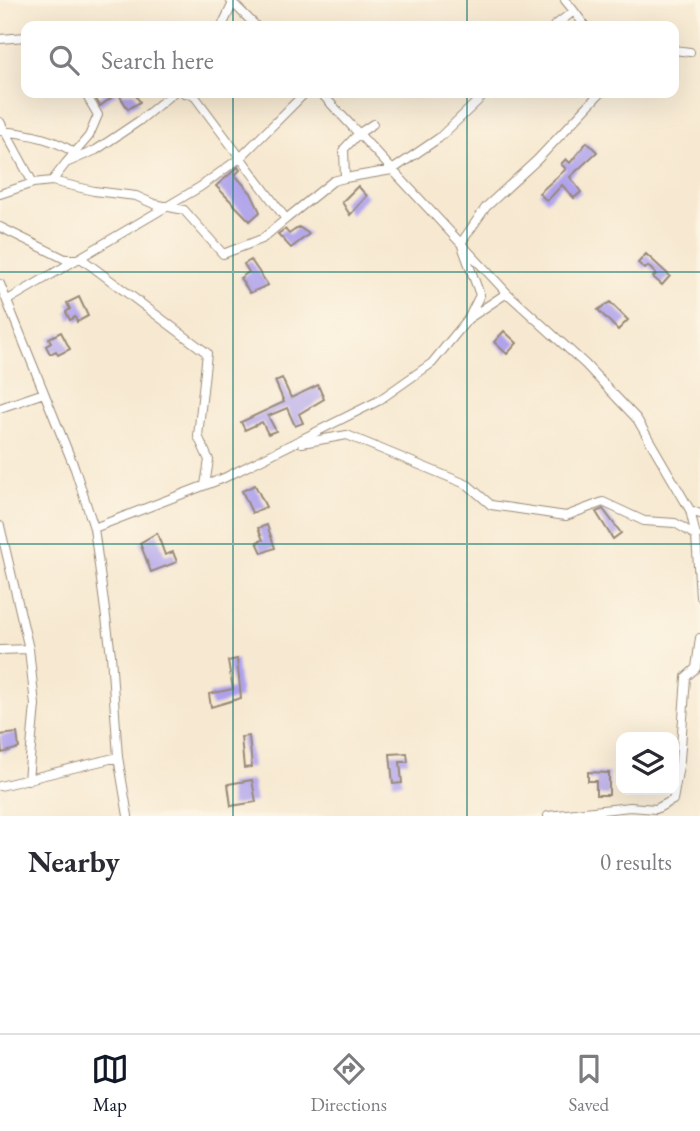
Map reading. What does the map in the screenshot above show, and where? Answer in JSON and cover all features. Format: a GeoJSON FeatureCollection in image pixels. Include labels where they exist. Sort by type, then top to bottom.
{"type":"FeatureCollection","features":[{"type":"Feature","properties":{"kind":"street"},"geometry":{"type":"LineString","coordinates":[[565,0],[582,21]]}},
{"type":"Feature","properties":{"kind":"street"},"geometry":{"type":"LineString","coordinates":[[224,21],[232,2],[251,21]]}},
{"type":"Feature","properties":{"kind":"street"},"geometry":{"type":"LineString","coordinates":[[561,21],[574,11]]}},
{"type":"Feature","properties":{"kind":"street"},"geometry":{"type":"LineString","coordinates":[[0,39],[21,37]]}},
{"type":"Feature","properties":{"kind":"street"},"geometry":{"type":"LineString","coordinates":[[679,51],[690,52]]}},
{"type":"Feature","properties":{"kind":"street"},"geometry":{"type":"LineString","coordinates":[[52,181],[89,136],[97,116],[88,98]]}},
{"type":"Feature","properties":{"kind":"street"},"geometry":{"type":"LineString","coordinates":[[66,163],[96,149],[139,121],[167,98]]}},
{"type":"Feature","properties":{"kind":"street"},"geometry":{"type":"LineString","coordinates":[[196,98],[286,219]]}},
{"type":"Feature","properties":{"kind":"street"},"geometry":{"type":"LineString","coordinates":[[8,300],[171,206],[240,158],[300,98]]}},
{"type":"Feature","properties":{"kind":"street"},"geometry":{"type":"LineString","coordinates":[[326,98],[507,293],[585,364],[636,419],[690,510],[698,536],[700,596]]}},
{"type":"Feature","properties":{"kind":"street"},"geometry":{"type":"LineString","coordinates":[[0,194],[33,183],[52,181],[94,191],[136,196],[154,204],[184,210],[223,254],[262,239],[334,181],[392,170],[439,138],[481,98]]}},
{"type":"Feature","properties":{"kind":"street"},"geometry":{"type":"LineString","coordinates":[[461,243],[486,207],[537,160],[595,98]]}},
{"type":"Feature","properties":{"kind":"street"},"geometry":{"type":"LineString","coordinates":[[0,122],[2,131],[33,183]]}},
{"type":"Feature","properties":{"kind":"street"},"geometry":{"type":"LineString","coordinates":[[345,177],[344,149],[358,134],[373,124]]}},
{"type":"Feature","properties":{"kind":"street"},"geometry":{"type":"LineString","coordinates":[[2,131],[30,134],[62,144],[74,152]]}},
{"type":"Feature","properties":{"kind":"street"},"geometry":{"type":"LineString","coordinates":[[0,227],[65,259],[82,259],[207,353],[198,436],[209,460],[205,485]]}},
{"type":"Feature","properties":{"kind":"street"},"geometry":{"type":"LineString","coordinates":[[93,528],[205,485],[291,446],[379,401],[432,363],[468,319],[480,295],[461,243]]}},
{"type":"Feature","properties":{"kind":"street"},"geometry":{"type":"LineString","coordinates":[[0,284],[75,468],[93,528],[111,654],[118,758],[128,816]]}},
{"type":"Feature","properties":{"kind":"street"},"geometry":{"type":"LineString","coordinates":[[468,319],[507,293]]}},
{"type":"Feature","properties":{"kind":"street"},"geometry":{"type":"LineString","coordinates":[[0,408],[44,393]]}},
{"type":"Feature","properties":{"kind":"street"},"geometry":{"type":"LineString","coordinates":[[291,446],[347,435],[468,485],[491,505],[566,516],[603,502],[644,521],[675,523],[698,536]]}},
{"type":"Feature","properties":{"kind":"street"},"geometry":{"type":"LineString","coordinates":[[690,510],[700,514]]}},
{"type":"Feature","properties":{"kind":"street"},"geometry":{"type":"LineString","coordinates":[[0,526],[29,649],[35,705],[28,780]]}},
{"type":"Feature","properties":{"kind":"street"},"geometry":{"type":"LineString","coordinates":[[548,816],[630,807],[658,812],[673,800],[680,760],[686,677],[698,668],[700,638]]}},
{"type":"Feature","properties":{"kind":"street"},"geometry":{"type":"LineString","coordinates":[[0,650],[29,649]]}},
{"type":"Feature","properties":{"kind":"street"},"geometry":{"type":"LineString","coordinates":[[0,786],[118,758]]}},
{"type":"Feature","properties":{"kind":"building"},"geometry":{"type":"Polygon","coordinates":[[[97,98],[111,98],[100,106],[97,98]]]}},
{"type":"Feature","properties":{"kind":"building"},"geometry":{"type":"Polygon","coordinates":[[[121,98],[137,98],[140,102],[128,109],[121,98]]]}},
{"type":"Feature","properties":{"kind":"building"},"geometry":{"type":"Polygon","coordinates":[[[587,142],[597,152],[570,177],[581,192],[574,198],[562,185],[547,201],[539,193],[566,169],[561,164],[566,159],[570,163],[587,142]]]}},
{"type":"Feature","properties":{"kind":"building"},"geometry":{"type":"Polygon","coordinates":[[[238,167],[240,170],[235,175],[251,193],[260,212],[250,221],[216,186],[238,167]]]}},
{"type":"Feature","properties":{"kind":"building"},"geometry":{"type":"Polygon","coordinates":[[[358,186],[367,196],[350,215],[342,202],[358,186]]]}},
{"type":"Feature","properties":{"kind":"building"},"geometry":{"type":"Polygon","coordinates":[[[299,227],[309,234],[291,248],[278,234],[285,229],[289,234],[299,227]]]}},
{"type":"Feature","properties":{"kind":"building"},"geometry":{"type":"Polygon","coordinates":[[[646,254],[670,276],[662,285],[653,277],[656,274],[648,266],[645,269],[638,263],[646,254]]]}},
{"type":"Feature","properties":{"kind":"building"},"geometry":{"type":"Polygon","coordinates":[[[251,260],[268,285],[250,293],[240,278],[249,272],[244,264],[251,260]]]}},
{"type":"Feature","properties":{"kind":"building"},"geometry":{"type":"Polygon","coordinates":[[[79,297],[88,316],[77,322],[75,317],[70,320],[66,312],[70,309],[67,303],[79,297]]]}},
{"type":"Feature","properties":{"kind":"building"},"geometry":{"type":"Polygon","coordinates":[[[610,302],[628,320],[618,330],[598,310],[610,302]]]}},
{"type":"Feature","properties":{"kind":"building"},"geometry":{"type":"Polygon","coordinates":[[[504,331],[517,343],[507,354],[494,342],[504,331]]]}},
{"type":"Feature","properties":{"kind":"building"},"geometry":{"type":"Polygon","coordinates":[[[61,332],[70,349],[58,355],[56,351],[50,354],[46,346],[51,343],[49,338],[61,332]]]}},
{"type":"Feature","properties":{"kind":"building"},"geometry":{"type":"Polygon","coordinates":[[[282,378],[291,398],[318,385],[324,399],[299,414],[303,423],[295,426],[287,408],[268,416],[276,431],[268,434],[262,422],[245,430],[241,422],[284,402],[275,381],[282,378]]]}},
{"type":"Feature","properties":{"kind":"building"},"geometry":{"type":"Polygon","coordinates":[[[255,485],[266,507],[252,513],[242,491],[255,485]]]}},
{"type":"Feature","properties":{"kind":"building"},"geometry":{"type":"Polygon","coordinates":[[[603,509],[621,533],[613,539],[596,512],[603,509]]]}},
{"type":"Feature","properties":{"kind":"building"},"geometry":{"type":"Polygon","coordinates":[[[267,525],[275,548],[262,553],[257,542],[263,540],[258,528],[267,525]]]}},
{"type":"Feature","properties":{"kind":"building"},"geometry":{"type":"Polygon","coordinates":[[[157,533],[165,555],[173,552],[177,562],[151,572],[140,543],[157,533]]]}},
{"type":"Feature","properties":{"kind":"building"},"geometry":{"type":"Polygon","coordinates":[[[237,659],[241,698],[211,707],[209,694],[233,689],[228,661],[237,659]]]}},
{"type":"Feature","properties":{"kind":"building"},"geometry":{"type":"Polygon","coordinates":[[[17,733],[19,748],[2,753],[0,735],[17,733]]]}},
{"type":"Feature","properties":{"kind":"building"},"geometry":{"type":"Polygon","coordinates":[[[249,736],[252,767],[244,768],[241,737],[249,736]]]}},
{"type":"Feature","properties":{"kind":"building"},"geometry":{"type":"Polygon","coordinates":[[[407,753],[408,762],[400,762],[402,783],[393,784],[390,754],[407,753]]]}},
{"type":"Feature","properties":{"kind":"building"},"geometry":{"type":"Polygon","coordinates":[[[588,772],[609,773],[609,795],[596,795],[596,781],[588,781],[588,772]]]}},
{"type":"Feature","properties":{"kind":"building"},"geometry":{"type":"Polygon","coordinates":[[[252,780],[256,802],[231,806],[228,784],[252,780]]]}}]}
